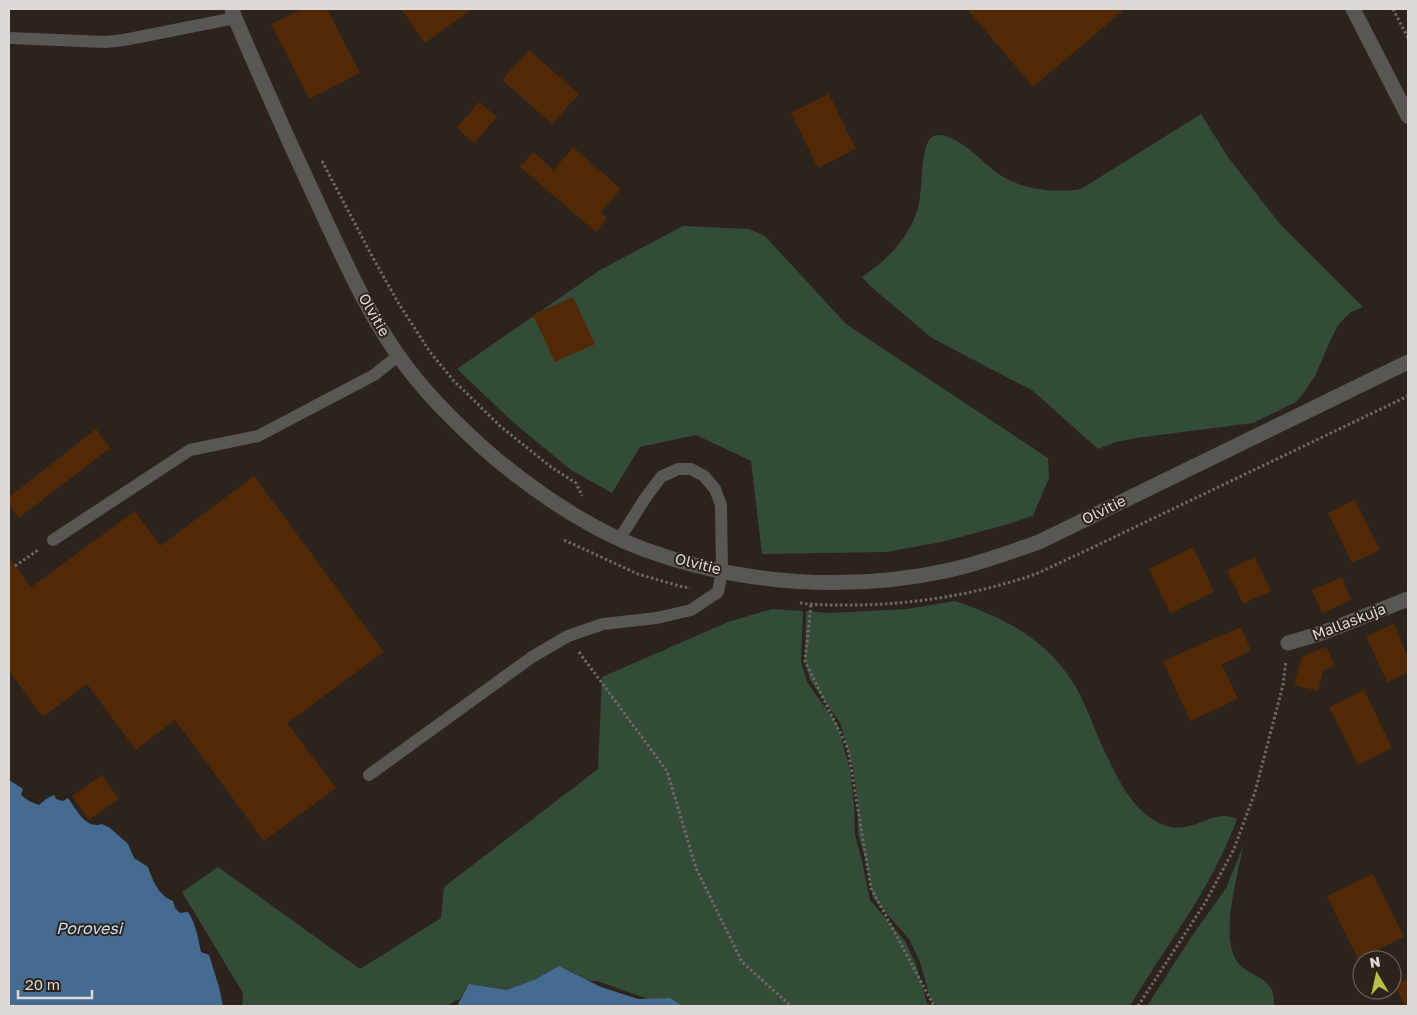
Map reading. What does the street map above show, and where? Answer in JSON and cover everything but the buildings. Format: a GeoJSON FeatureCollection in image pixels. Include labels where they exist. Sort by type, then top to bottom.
{"type":"FeatureCollection","features":[{"type":"Feature","properties":{"kind":"street"},"geometry":{"type":"LineString","coordinates":[[1353,9],[1408,116]]}},
{"type":"Feature","properties":{"kind":"street","name":"Olvitie"},"geometry":{"type":"LineString","coordinates":[[234,14],[297,160],[347,267],[398,356],[451,418],[481,446],[541,494],[586,522],[620,538],[654,552],[689,563],[771,580],[812,583],[861,582],[897,578],[948,570],[990,560],[1039,542],[1408,362]]}},
{"type":"Feature","properties":{"kind":"street","name":"Mallaskuja"},"geometry":{"type":"LineString","coordinates":[[1288,643],[1322,633],[1408,599]]}},
{"type":"Feature","properties":{"kind":"lane"},"geometry":{"type":"LineString","coordinates":[[9,38],[105,42],[124,40],[234,14]]}},
{"type":"Feature","properties":{"kind":"lane"},"geometry":{"type":"LineString","coordinates":[[53,540],[190,450],[258,436],[374,375],[398,356]]}},
{"type":"Feature","properties":{"kind":"lane"},"geometry":{"type":"LineString","coordinates":[[369,775],[532,657],[568,636],[603,624],[657,618],[691,610],[718,592],[722,571],[721,505],[715,489],[704,476],[692,469],[678,469],[661,477],[620,538]]}},
{"type":"Feature","properties":{"kind":"path"},"geometry":{"type":"LineString","coordinates":[[1393,9],[1408,38]]}},
{"type":"Feature","properties":{"kind":"path"},"geometry":{"type":"LineString","coordinates":[[322,161],[372,258],[430,352],[454,381],[500,426],[552,467],[576,483],[584,500],[587,551]]}},
{"type":"Feature","properties":{"kind":"path"},"geometry":{"type":"LineString","coordinates":[[15,566],[53,540]]}},
{"type":"Feature","properties":{"kind":"path"},"geometry":{"type":"LineString","coordinates":[[812,583],[805,661],[848,749],[872,888],[934,1006]]}},
{"type":"Feature","properties":{"kind":"path"},"geometry":{"type":"LineString","coordinates":[[568,636],[667,771],[696,868],[742,962],[791,1006]]}},
{"type":"Feature","properties":{"kind":"path"},"geometry":{"type":"LineString","coordinates":[[1138,1006],[1205,903],[1234,849],[1255,792],[1283,685],[1288,643]]}},
{"type":"Feature","properties":{"kind":"green space"},"geometry":{"type":"Polygon","coordinates":[[[1201,114],[1228,157],[1279,223],[1363,307],[1351,312],[1339,324],[1315,376],[1296,402],[1253,423],[1136,438],[1116,442],[1098,449],[1033,391],[932,338],[870,286],[862,277],[889,255],[909,229],[920,200],[923,160],[927,143],[936,135],[953,139],[1007,179],[1027,187],[1059,191],[1081,189],[1201,114]]]}},
{"type":"Feature","properties":{"kind":"green space"},"geometry":{"type":"Polygon","coordinates":[[[683,226],[749,229],[765,236],[846,324],[1048,458],[1049,478],[1033,516],[942,542],[886,552],[762,554],[751,461],[696,435],[640,447],[612,493],[571,470],[514,423],[457,369],[600,270],[683,226]]]}},
{"type":"Feature","properties":{"kind":"green space"},"geometry":{"type":"Polygon","coordinates":[[[955,601],[992,615],[1009,624],[1026,634],[1054,658],[1067,673],[1078,691],[1121,784],[1144,813],[1164,825],[1177,828],[1217,817],[1227,816],[1237,819],[1227,844],[1202,892],[1130,1006],[938,1006],[931,1001],[920,962],[909,939],[873,898],[866,861],[858,834],[858,802],[853,768],[840,723],[810,680],[805,661],[806,611],[828,613],[907,609],[955,601]]]}},
{"type":"Feature","properties":{"kind":"green space"},"geometry":{"type":"Polygon","coordinates":[[[772,609],[803,611],[801,662],[807,682],[837,724],[850,769],[855,835],[870,900],[905,941],[916,964],[927,1003],[932,1006],[683,1006],[670,998],[648,999],[597,981],[590,981],[559,966],[536,979],[507,990],[469,984],[460,999],[448,1006],[242,1006],[243,993],[182,892],[218,867],[360,969],[441,918],[444,887],[598,769],[602,677],[728,622],[772,609]]]}},
{"type":"Feature","properties":{"kind":"green space"},"geometry":{"type":"Polygon","coordinates":[[[1243,846],[1230,917],[1231,944],[1234,956],[1239,964],[1265,981],[1270,987],[1274,1006],[1147,1006],[1188,942],[1226,888],[1243,846]]]}},
{"type":"Feature","properties":{"kind":"water","name":"Porovesi"},"geometry":{"type":"Polygon","coordinates":[[[9,780],[23,789],[21,795],[39,805],[54,795],[56,799],[63,801],[68,798],[86,821],[96,825],[102,824],[110,828],[128,844],[134,858],[148,867],[154,882],[163,895],[173,901],[175,908],[180,913],[188,912],[191,917],[201,952],[209,955],[223,1006],[9,1006],[9,780]]]}},
{"type":"Feature","properties":{"kind":"water"},"geometry":{"type":"Polygon","coordinates":[[[559,966],[601,987],[638,999],[670,998],[683,1006],[457,1006],[469,984],[507,990],[536,979],[559,966]]]}}]}
